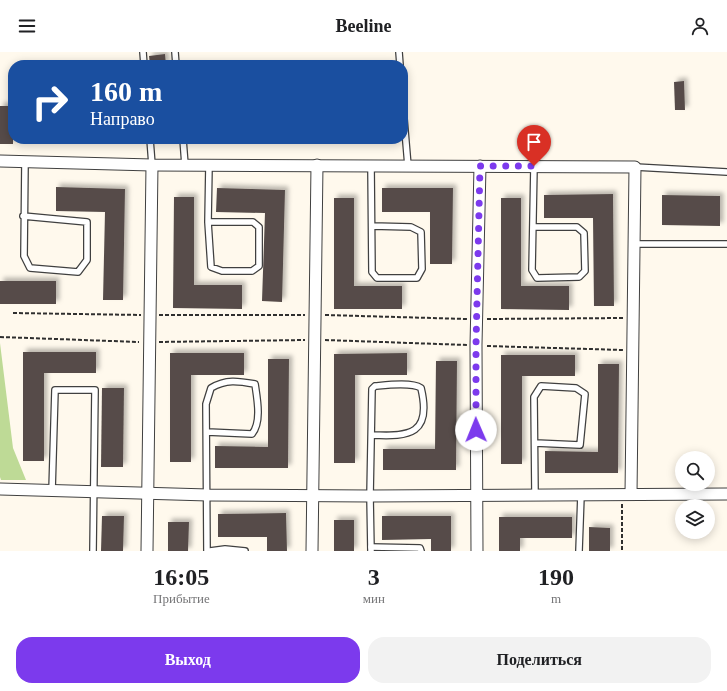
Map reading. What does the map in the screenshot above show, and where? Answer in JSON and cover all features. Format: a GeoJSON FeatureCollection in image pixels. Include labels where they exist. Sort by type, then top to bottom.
{"type":"FeatureCollection","features":[{"type":"Feature","properties":{"kind":"street"},"geometry":{"type":"LineString","coordinates":[[0,161],[152,165],[634,167],[626,494]]}},
{"type":"Feature","properties":{"kind":"street"},"geometry":{"type":"LineString","coordinates":[[147,551],[152,165]]}},
{"type":"Feature","properties":{"kind":"street"},"geometry":{"type":"LineString","coordinates":[[312,551],[317,165]]}},
{"type":"Feature","properties":{"kind":"street"},"geometry":{"type":"LineString","coordinates":[[477,551],[476,345],[480,166]]}},
{"type":"Feature","properties":{"kind":"street"},"geometry":{"type":"LineString","coordinates":[[0,489],[208,495],[313,494],[370,496],[476,496],[727,494]]}},
{"type":"Feature","properties":{"kind":"lane"},"geometry":{"type":"LineString","coordinates":[[150,144],[152,165]]}},
{"type":"Feature","properties":{"kind":"lane"},"geometry":{"type":"LineString","coordinates":[[183,144],[185,165]]}},
{"type":"Feature","properties":{"kind":"lane"},"geometry":{"type":"LineString","coordinates":[[406,144],[408,166]]}},
{"type":"Feature","properties":{"kind":"lane"},"geometry":{"type":"LineString","coordinates":[[23,216],[87,222],[87,260],[78,272],[30,268],[24,256],[23,216],[25,161]]}},
{"type":"Feature","properties":{"kind":"lane"},"geometry":{"type":"LineString","coordinates":[[208,222],[253,222],[258,227],[259,266],[252,271],[222,271],[211,267],[208,222],[209,165]]}},
{"type":"Feature","properties":{"kind":"lane"},"geometry":{"type":"LineString","coordinates":[[371,166],[372,272],[377,278],[417,278],[422,269],[421,232],[411,227],[372,226]]}},
{"type":"Feature","properties":{"kind":"lane"},"geometry":{"type":"LineString","coordinates":[[533,227],[577,227],[584,233],[585,271],[579,277],[537,278],[532,270],[534,166]]}},
{"type":"Feature","properties":{"kind":"lane"},"geometry":{"type":"LineString","coordinates":[[634,167],[727,172]]}},
{"type":"Feature","properties":{"kind":"lane"},"geometry":{"type":"LineString","coordinates":[[633,244],[727,244]]}},
{"type":"Feature","properties":{"kind":"lane"},"geometry":{"type":"LineString","coordinates":[[207,432],[252,434],[257,428],[258,404],[255,384],[232,380],[220,382],[211,388],[206,404],[208,551],[225,549],[245,551]]}},
{"type":"Feature","properties":{"kind":"lane"},"geometry":{"type":"LineString","coordinates":[[372,435],[395,436],[411,434],[422,422],[424,402],[421,388],[412,385],[375,386],[372,389],[370,496],[371,549],[420,548],[421,551]]}},
{"type":"Feature","properties":{"kind":"lane"},"geometry":{"type":"LineString","coordinates":[[535,443],[580,445],[585,394],[576,388],[541,386],[534,397],[535,495]]}},
{"type":"Feature","properties":{"kind":"lane"},"geometry":{"type":"LineString","coordinates":[[52,491],[55,390],[95,390],[93,551]]}},
{"type":"Feature","properties":{"kind":"lane"},"geometry":{"type":"LineString","coordinates":[[579,551],[581,495]]}},
{"type":"Feature","properties":{"kind":"path"},"geometry":{"type":"LineString","coordinates":[[0,337],[16,338]]}},
{"type":"Feature","properties":{"kind":"path"},"geometry":{"type":"LineString","coordinates":[[622,551],[626,494]]}},
{"type":"Feature","properties":{"kind":"green space"},"geometry":{"type":"Polygon","coordinates":[[[0,343],[13,448],[26,480],[1,480],[0,477],[0,343]]]}},
{"type":"Feature","properties":{"kind":"building"},"geometry":{"type":"Polygon","coordinates":[[[165,54],[166,60],[149,60],[149,56],[165,54]]]}},
{"type":"Feature","properties":{"kind":"building"},"geometry":{"type":"Polygon","coordinates":[[[684,81],[685,110],[675,110],[674,82],[684,81]]]}},
{"type":"Feature","properties":{"kind":"building"},"geometry":{"type":"Polygon","coordinates":[[[0,106],[8,106],[8,144],[0,144],[0,106]]]}},
{"type":"Feature","properties":{"kind":"building"},"geometry":{"type":"Polygon","coordinates":[[[56,187],[125,189],[123,300],[103,300],[105,212],[56,211],[56,187]]]}},
{"type":"Feature","properties":{"kind":"building"},"geometry":{"type":"Polygon","coordinates":[[[217,188],[285,190],[282,302],[262,301],[265,213],[216,212],[217,188]]]}},
{"type":"Feature","properties":{"kind":"building"},"geometry":{"type":"Polygon","coordinates":[[[382,188],[453,188],[452,264],[430,264],[430,212],[382,212],[382,188]]]}},
{"type":"Feature","properties":{"kind":"building"},"geometry":{"type":"Polygon","coordinates":[[[613,194],[614,306],[594,306],[593,218],[544,218],[544,195],[613,194]]]}},
{"type":"Feature","properties":{"kind":"building"},"geometry":{"type":"Polygon","coordinates":[[[662,195],[720,196],[720,226],[662,225],[662,195]]]}},
{"type":"Feature","properties":{"kind":"building"},"geometry":{"type":"Polygon","coordinates":[[[174,197],[194,197],[194,285],[242,285],[242,309],[173,308],[174,197]]]}},
{"type":"Feature","properties":{"kind":"building"},"geometry":{"type":"Polygon","coordinates":[[[334,198],[354,198],[354,286],[402,286],[402,309],[334,309],[334,198]]]}},
{"type":"Feature","properties":{"kind":"building"},"geometry":{"type":"Polygon","coordinates":[[[501,198],[521,198],[521,286],[569,286],[569,310],[501,309],[501,198]]]}},
{"type":"Feature","properties":{"kind":"building"},"geometry":{"type":"Polygon","coordinates":[[[0,281],[56,281],[56,304],[0,304],[0,281]]]}},
{"type":"Feature","properties":{"kind":"building"},"geometry":{"type":"Polygon","coordinates":[[[23,352],[96,352],[96,373],[44,373],[44,461],[23,461],[23,352]]]}},
{"type":"Feature","properties":{"kind":"building"},"geometry":{"type":"Polygon","coordinates":[[[170,353],[244,353],[244,375],[191,375],[191,462],[170,462],[170,353]]]}},
{"type":"Feature","properties":{"kind":"building"},"geometry":{"type":"Polygon","coordinates":[[[407,353],[407,375],[355,375],[355,463],[334,463],[334,354],[407,353]]]}},
{"type":"Feature","properties":{"kind":"building"},"geometry":{"type":"Polygon","coordinates":[[[501,355],[575,355],[575,376],[522,376],[522,464],[501,464],[501,355]]]}},
{"type":"Feature","properties":{"kind":"building"},"geometry":{"type":"Polygon","coordinates":[[[268,359],[289,359],[288,468],[215,468],[215,446],[268,447],[268,359]]]}},
{"type":"Feature","properties":{"kind":"building"},"geometry":{"type":"Polygon","coordinates":[[[436,361],[457,361],[456,470],[383,470],[383,449],[435,449],[436,361]]]}},
{"type":"Feature","properties":{"kind":"building"},"geometry":{"type":"Polygon","coordinates":[[[598,364],[619,364],[618,473],[545,473],[545,451],[598,452],[598,364]]]}},
{"type":"Feature","properties":{"kind":"building"},"geometry":{"type":"Polygon","coordinates":[[[102,388],[124,388],[123,467],[101,467],[102,388]]]}},
{"type":"Feature","properties":{"kind":"building"},"geometry":{"type":"Polygon","coordinates":[[[286,513],[287,551],[267,551],[267,537],[218,537],[218,514],[286,513]]]}},
{"type":"Feature","properties":{"kind":"building"},"geometry":{"type":"Polygon","coordinates":[[[102,516],[124,516],[123,551],[101,551],[102,516]]]}},
{"type":"Feature","properties":{"kind":"building"},"geometry":{"type":"Polygon","coordinates":[[[382,516],[451,516],[451,551],[431,551],[431,539],[382,540],[382,516]]]}},
{"type":"Feature","properties":{"kind":"building"},"geometry":{"type":"Polygon","coordinates":[[[499,517],[572,517],[572,538],[520,538],[520,551],[499,551],[499,517]]]}},
{"type":"Feature","properties":{"kind":"building"},"geometry":{"type":"Polygon","coordinates":[[[334,520],[354,520],[354,551],[334,551],[334,520]]]}},
{"type":"Feature","properties":{"kind":"building"},"geometry":{"type":"Polygon","coordinates":[[[168,522],[189,522],[188,551],[168,551],[168,522]]]}},
{"type":"Feature","properties":{"kind":"building"},"geometry":{"type":"Polygon","coordinates":[[[589,527],[610,528],[610,551],[589,551],[589,527]]]}},
{"type":"Feature","properties":{"kind":"route"},"geometry":{"type":"LineString","coordinates":[[476,430],[476,345],[480,166],[534,166]]}}]}
